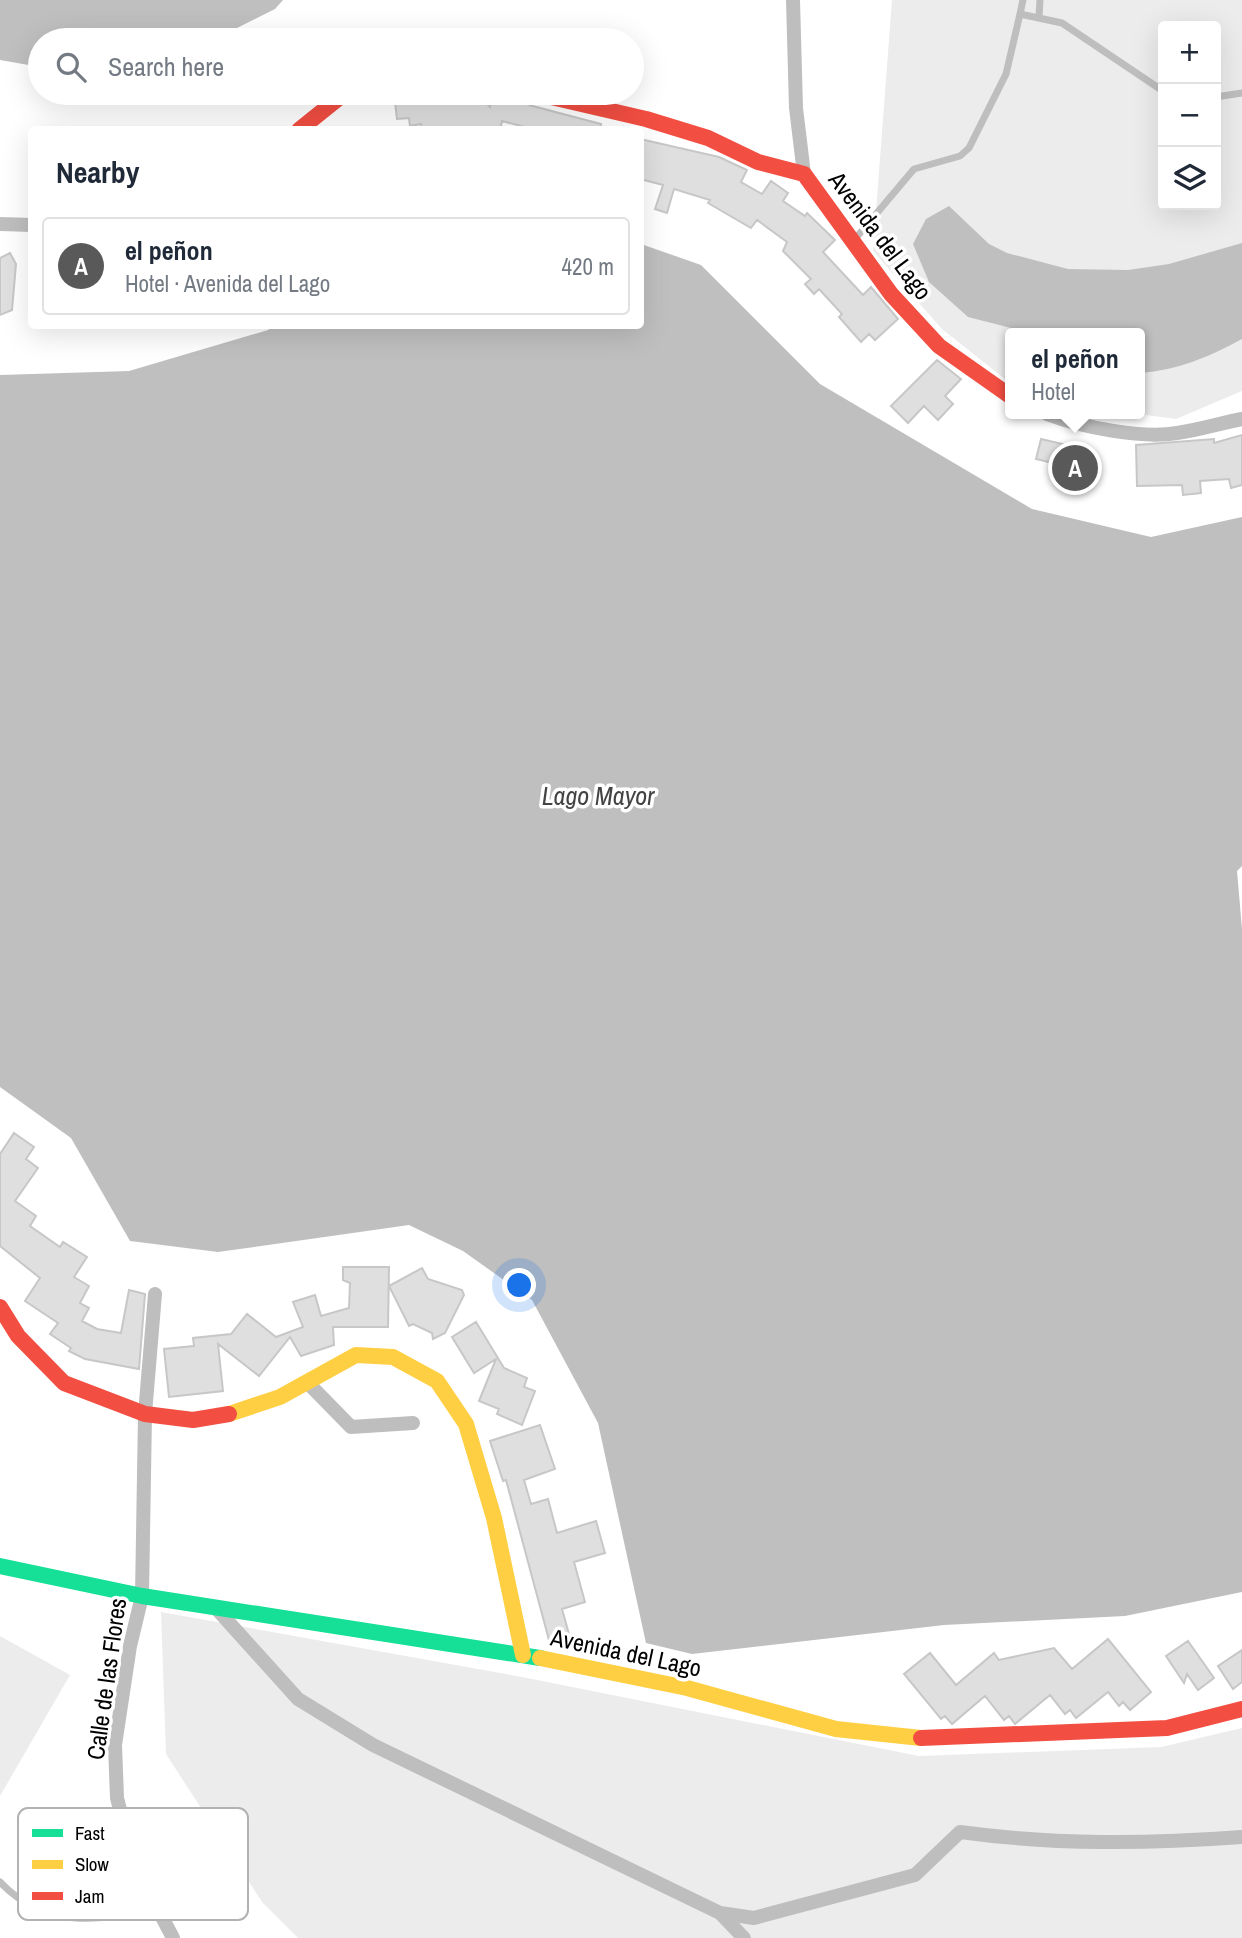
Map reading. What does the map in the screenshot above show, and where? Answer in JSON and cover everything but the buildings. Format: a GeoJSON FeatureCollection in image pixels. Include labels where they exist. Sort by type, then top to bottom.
{"type":"FeatureCollection","features":[{"type":"Feature","properties":{"kind":"street"},"geometry":{"type":"LineString","coordinates":[[793,0],[796,108],[804,174]]}},
{"type":"Feature","properties":{"kind":"street"},"geometry":{"type":"LineString","coordinates":[[304,126],[330,105]]}},
{"type":"Feature","properties":{"kind":"street","name":"Avenida del Lago"},"geometry":{"type":"LineString","coordinates":[[586,105],[646,119],[708,138],[758,162],[804,174],[891,294],[939,346],[1005,392]]}},
{"type":"Feature","properties":{"kind":"street"},"geometry":{"type":"LineString","coordinates":[[0,224],[28,225]]}},
{"type":"Feature","properties":{"kind":"street"},"geometry":{"type":"LineString","coordinates":[[1060,419],[1116,431],[1174,434],[1242,419]]}},
{"type":"Feature","properties":{"kind":"street","name":"Calle de las Flores"},"geometry":{"type":"LineString","coordinates":[[120,1808],[116,1745],[130,1646],[142,1596],[145,1414],[155,1294]]}},
{"type":"Feature","properties":{"kind":"street"},"geometry":{"type":"LineString","coordinates":[[0,1307],[18,1336],[64,1383],[145,1414],[194,1420],[239,1413],[307,1382],[356,1355],[393,1357],[437,1381],[466,1424],[494,1518],[523,1655]]}},
{"type":"Feature","properties":{"kind":"street"},"geometry":{"type":"LineString","coordinates":[[307,1382],[351,1427],[413,1423]]}},
{"type":"Feature","properties":{"kind":"street","name":"Avenida del Lago"},"geometry":{"type":"LineString","coordinates":[[0,1566],[142,1596],[523,1655],[687,1688],[836,1729],[927,1739],[1167,1728],[1242,1709]]}},
{"type":"Feature","properties":{"kind":"street"},"geometry":{"type":"LineString","coordinates":[[215,1607],[298,1699],[373,1745],[720,1913],[754,1918],[915,1875],[960,1832],[1033,1842],[1143,1844],[1242,1838]]}},
{"type":"Feature","properties":{"kind":"street"},"geometry":{"type":"LineString","coordinates":[[720,1913],[744,1938]]}},
{"type":"Feature","properties":{"kind":"street","name":"Calle de las Flores"},"geometry":{"type":"LineString","coordinates":[[164,1920],[173,1938]]}},
{"type":"Feature","properties":{"kind":"lane"},"geometry":{"type":"LineString","coordinates":[[854,240],[914,169],[960,156],[969,148],[1006,74],[1023,0]]}},
{"type":"Feature","properties":{"kind":"lane"},"geometry":{"type":"LineString","coordinates":[[1038,16],[1040,0]]}},
{"type":"Feature","properties":{"kind":"lane"},"geometry":{"type":"LineString","coordinates":[[1020,14],[1062,23],[1158,88]]}},
{"type":"Feature","properties":{"kind":"lane"},"geometry":{"type":"LineString","coordinates":[[1221,96],[1242,93]]}},
{"type":"Feature","properties":{"kind":"lane"},"geometry":{"type":"LineString","coordinates":[[0,1882],[18,1899]]}},
{"type":"Feature","properties":{"kind":"shaded area"},"geometry":{"type":"Polygon","coordinates":[[[892,0],[1242,0],[1242,391],[1176,419],[1145,415],[1145,328],[1005,328],[1005,379],[942,329],[873,251],[892,0]]]}},
{"type":"Feature","properties":{"kind":"shaded area"},"geometry":{"type":"Polygon","coordinates":[[[161,1612],[522,1677],[919,1756],[1161,1747],[1242,1728],[1242,1938],[298,1938],[262,1902],[248,1880],[248,1808],[201,1808],[166,1754],[161,1612]]]}},
{"type":"Feature","properties":{"kind":"shaded area"},"geometry":{"type":"Polygon","coordinates":[[[0,1636],[70,1675],[0,1796],[0,1636]]]}},
{"type":"Feature","properties":{"kind":"water"},"geometry":{"type":"Polygon","coordinates":[[[0,0],[283,0],[275,9],[237,28],[28,28],[28,65],[0,60],[0,0]]]}},
{"type":"Feature","properties":{"kind":"water"},"geometry":{"type":"Polygon","coordinates":[[[949,206],[989,244],[1007,253],[1068,269],[1128,270],[1169,264],[1242,243],[1242,339],[1193,362],[1145,372],[1145,328],[1011,328],[968,317],[929,282],[913,244],[926,219],[949,206]]]}},
{"type":"Feature","properties":{"kind":"water","name":"Lago Mayor"},"geometry":{"type":"Polygon","coordinates":[[[644,245],[701,265],[820,384],[1032,509],[1151,537],[1242,517],[1242,866],[1237,871],[1242,929],[1242,1592],[1125,1616],[944,1625],[692,1654],[646,1643],[598,1423],[532,1300],[463,1251],[409,1225],[218,1252],[130,1241],[71,1138],[0,1087],[0,375],[129,371],[268,330],[644,329],[644,245]]]}},
{"type":"Feature","properties":{"kind":"traffic: fast"},"geometry":{"type":"LineString","coordinates":[[0,1566],[142,1596],[540,1658]]}},
{"type":"Feature","properties":{"kind":"traffic: slow"},"geometry":{"type":"LineString","coordinates":[[229,1414],[280,1397],[356,1355],[393,1357],[437,1381],[466,1424],[494,1518],[523,1655]]}},
{"type":"Feature","properties":{"kind":"traffic: slow"},"geometry":{"type":"LineString","coordinates":[[540,1658],[687,1688],[836,1729],[921,1738]]}},
{"type":"Feature","properties":{"kind":"traffic: jam"},"geometry":{"type":"LineString","coordinates":[[304,126],[330,105]]}},
{"type":"Feature","properties":{"kind":"traffic: jam"},"geometry":{"type":"LineString","coordinates":[[586,105],[646,119],[708,138],[758,162],[804,174],[891,294],[939,346],[1005,392]]}},
{"type":"Feature","properties":{"kind":"traffic: jam"},"geometry":{"type":"LineString","coordinates":[[0,1307],[18,1336],[64,1383],[145,1414],[193,1420],[229,1414]]}},
{"type":"Feature","properties":{"kind":"traffic: jam"},"geometry":{"type":"LineString","coordinates":[[921,1738],[1167,1728],[1242,1709]]}},
{"type":"Feature","properties":{"kind":"place","name":"el peñon"},"geometry":{"type":"Point","coordinates":[1075,468]}}]}
